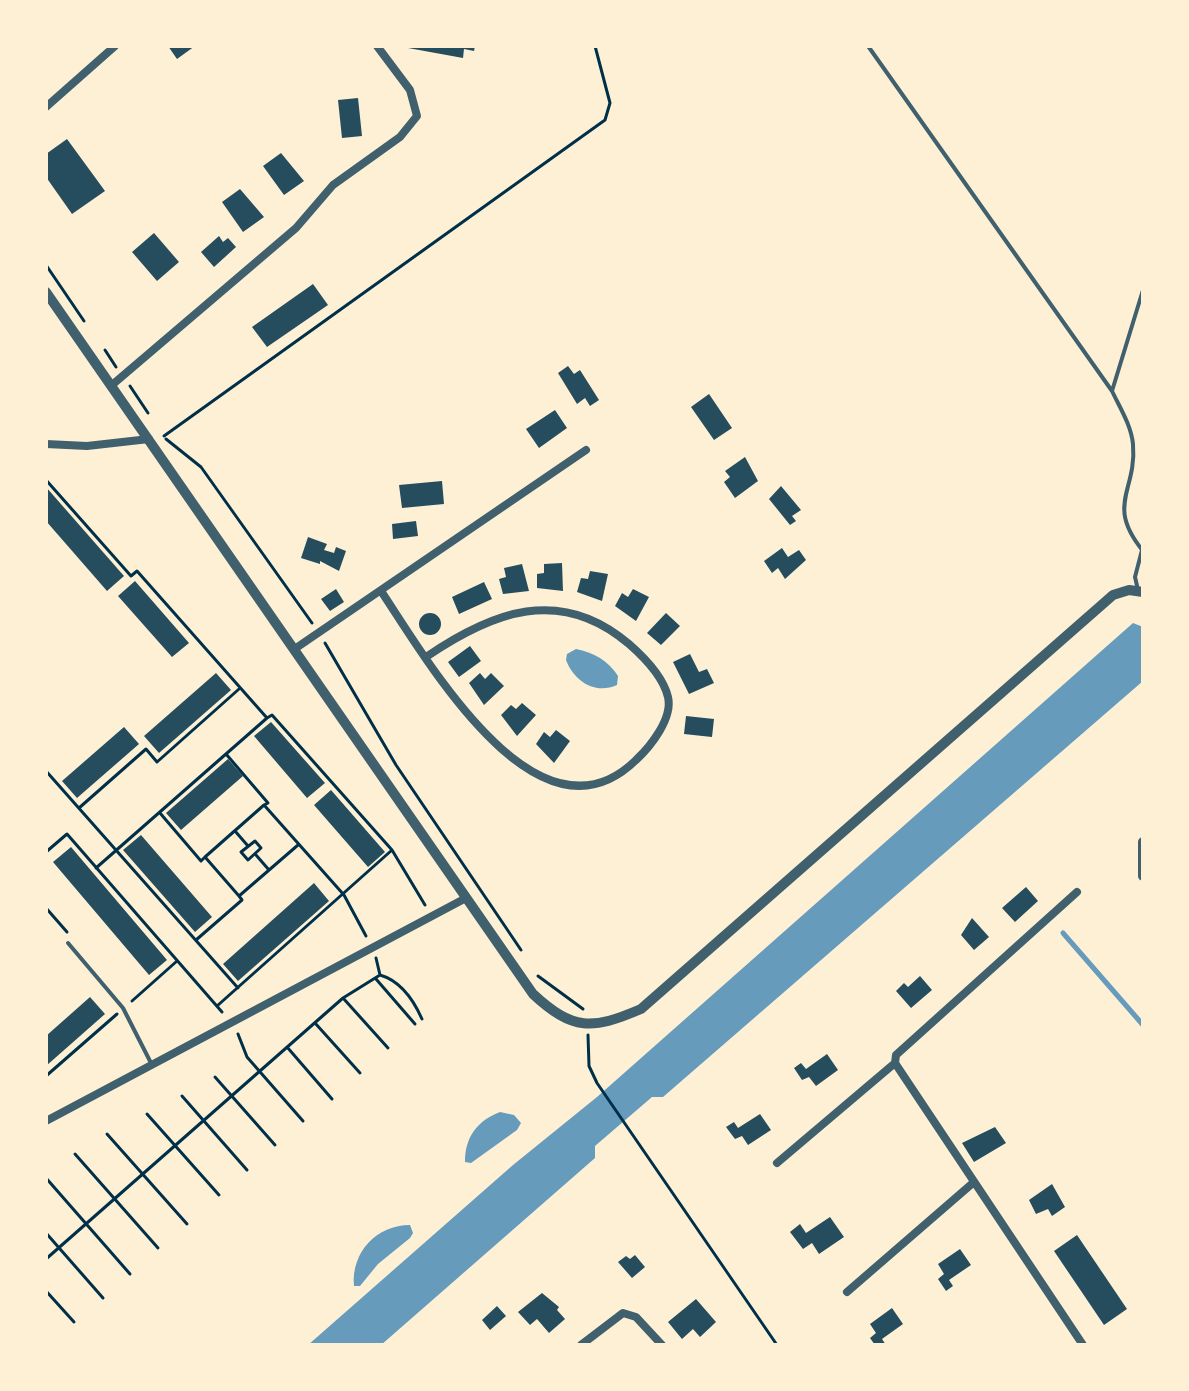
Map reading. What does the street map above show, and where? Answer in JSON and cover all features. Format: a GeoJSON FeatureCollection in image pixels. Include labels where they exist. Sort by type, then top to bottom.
{"type":"FeatureCollection","features":[{"type":"Feature","properties":{"kind":"street"},"geometry":{"type":"LineString","coordinates":[[46,107],[115,46]]}},
{"type":"Feature","properties":{"kind":"street"},"geometry":{"type":"LineString","coordinates":[[112,385],[296,228],[333,185],[400,137],[417,116],[410,90],[377,46]]}},
{"type":"Feature","properties":{"kind":"street"},"geometry":{"type":"LineString","coordinates":[[46,292],[296,648],[533,994],[558,1017],[589,1024],[611,1022],[641,1009],[1113,595],[1121,591],[1141,591]]}},
{"type":"Feature","properties":{"kind":"street"},"geometry":{"type":"LineString","coordinates":[[46,444],[87,446],[149,439]]}},
{"type":"Feature","properties":{"kind":"street"},"geometry":{"type":"LineString","coordinates":[[296,648],[586,450]]}},
{"type":"Feature","properties":{"kind":"street"},"geometry":{"type":"LineString","coordinates":[[381,591],[447,692],[486,734],[525,766],[571,788],[588,788],[636,761],[669,714],[664,688],[644,657],[610,627],[567,612],[532,609],[492,618],[426,657]]}},
{"type":"Feature","properties":{"kind":"street"},"geometry":{"type":"LineString","coordinates":[[1143,842],[1143,876]]}},
{"type":"Feature","properties":{"kind":"street"},"geometry":{"type":"LineString","coordinates":[[1077,892],[896,1055],[895,1063],[1083,1345]]}},
{"type":"Feature","properties":{"kind":"street"},"geometry":{"type":"LineString","coordinates":[[46,1121],[466,898]]}},
{"type":"Feature","properties":{"kind":"street"},"geometry":{"type":"LineString","coordinates":[[777,1163],[895,1063]]}},
{"type":"Feature","properties":{"kind":"street"},"geometry":{"type":"LineString","coordinates":[[847,1292],[974,1182]]}},
{"type":"Feature","properties":{"kind":"street"},"geometry":{"type":"LineString","coordinates":[[581,1345],[623,1313],[636,1317],[662,1345]]}},
{"type":"Feature","properties":{"kind":"lane"},"geometry":{"type":"LineString","coordinates":[[868,46],[1112,391],[1133,440],[1134,462],[1123,514],[1126,530],[1143,550],[1135,577],[1141,591]]}},
{"type":"Feature","properties":{"kind":"lane"},"geometry":{"type":"LineString","coordinates":[[1112,391],[1143,290]]}},
{"type":"Feature","properties":{"kind":"lane"},"geometry":{"type":"LineString","coordinates":[[68,943],[123,1008],[153,1066]]}},
{"type":"Feature","properties":{"kind":"path"},"geometry":{"type":"LineString","coordinates":[[164,436],[605,120],[610,103],[595,46]]}},
{"type":"Feature","properties":{"kind":"path"},"geometry":{"type":"LineString","coordinates":[[46,480],[131,576],[137,571],[267,718]]}},
{"type":"Feature","properties":{"kind":"path"},"geometry":{"type":"LineString","coordinates":[[79,808],[146,749],[157,762],[240,689]]}},
{"type":"Feature","properties":{"kind":"path"},"geometry":{"type":"LineString","coordinates":[[96,868],[272,715],[392,850],[432,918]]}},
{"type":"Feature","properties":{"kind":"path"},"geometry":{"type":"LineString","coordinates":[[160,812],[201,861],[268,803],[226,754]]}},
{"type":"Feature","properties":{"kind":"path"},"geometry":{"type":"LineString","coordinates":[[46,771],[238,988]]}},
{"type":"Feature","properties":{"kind":"path"},"geometry":{"type":"LineString","coordinates":[[264,805],[344,895],[373,949],[378,977],[415,1024]]}},
{"type":"Feature","properties":{"kind":"path"},"geometry":{"type":"LineString","coordinates":[[235,831],[248,846]]}},
{"type":"Feature","properties":{"kind":"path"},"geometry":{"type":"LineString","coordinates":[[47,849],[67,834],[233,1024],[242,1050],[303,1121]]}},
{"type":"Feature","properties":{"kind":"path"},"geometry":{"type":"LineString","coordinates":[[255,841],[261,848],[255,854],[248,860],[241,852],[255,841]]}},
{"type":"Feature","properties":{"kind":"path"},"geometry":{"type":"LineString","coordinates":[[239,896],[298,845]]}},
{"type":"Feature","properties":{"kind":"path"},"geometry":{"type":"LineString","coordinates":[[217,1006],[392,850]]}},
{"type":"Feature","properties":{"kind":"path"},"geometry":{"type":"LineString","coordinates":[[255,854],[269,870]]}},
{"type":"Feature","properties":{"kind":"path"},"geometry":{"type":"LineString","coordinates":[[196,940],[242,900],[205,857]]}},
{"type":"Feature","properties":{"kind":"path"},"geometry":{"type":"LineString","coordinates":[[46,908],[69,935],[68,943]]}},
{"type":"Feature","properties":{"kind":"path"},"geometry":{"type":"LineString","coordinates":[[46,1076],[177,961]]}},
{"type":"Feature","properties":{"kind":"path"},"geometry":{"type":"LineString","coordinates":[[46,1259],[343,998],[378,977],[388,977],[409,996],[422,1019]]}},
{"type":"Feature","properties":{"kind":"path"},"geometry":{"type":"LineString","coordinates":[[343,998],[388,1048]]}},
{"type":"Feature","properties":{"kind":"path"},"geometry":{"type":"LineString","coordinates":[[315,1023],[360,1073]]}},
{"type":"Feature","properties":{"kind":"path"},"geometry":{"type":"LineString","coordinates":[[589,1024],[589,1066],[597,1083],[777,1345]]}},
{"type":"Feature","properties":{"kind":"path"},"geometry":{"type":"LineString","coordinates":[[287,1047],[332,1099]]}},
{"type":"Feature","properties":{"kind":"path"},"geometry":{"type":"LineString","coordinates":[[215,1077],[275,1145]]}},
{"type":"Feature","properties":{"kind":"path"},"geometry":{"type":"LineString","coordinates":[[182,1096],[247,1170]]}},
{"type":"Feature","properties":{"kind":"path"},"geometry":{"type":"LineString","coordinates":[[147,1114],[219,1195]]}},
{"type":"Feature","properties":{"kind":"path"},"geometry":{"type":"LineString","coordinates":[[107,1134],[187,1224]]}},
{"type":"Feature","properties":{"kind":"path"},"geometry":{"type":"LineString","coordinates":[[75,1154],[158,1248]]}},
{"type":"Feature","properties":{"kind":"path"},"geometry":{"type":"LineString","coordinates":[[46,1178],[130,1274]]}},
{"type":"Feature","properties":{"kind":"path"},"geometry":{"type":"LineString","coordinates":[[46,1233],[103,1298]]}},
{"type":"Feature","properties":{"kind":"path"},"geometry":{"type":"LineString","coordinates":[[46,1291],[74,1322]]}},
{"type":"Feature","properties":{"kind":"water"},"geometry":{"type":"Polygon","coordinates":[[[1133,623],[1143,627],[1143,681],[663,1097],[652,1097],[595,1146],[595,1158],[381,1345],[308,1345],[513,1165],[597,1097],[1133,623]]]}},
{"type":"Feature","properties":{"kind":"water"},"geometry":{"type":"Polygon","coordinates":[[[576,649],[605,662],[618,676],[617,685],[593,687],[580,680],[566,660],[567,654],[576,649]]]}},
{"type":"Feature","properties":{"kind":"water"},"geometry":{"type":"Polygon","coordinates":[[[500,1112],[514,1115],[521,1123],[517,1130],[471,1163],[465,1162],[467,1145],[474,1131],[500,1112]]]}},
{"type":"Feature","properties":{"kind":"water"},"geometry":{"type":"Polygon","coordinates":[[[410,1225],[413,1233],[410,1238],[378,1264],[360,1286],[354,1286],[357,1262],[368,1243],[387,1230],[410,1225]]]}},
{"type":"Feature","properties":{"kind":"building"},"geometry":{"type":"Polygon","coordinates":[[[168,46],[195,46],[177,59],[168,46]]]}},
{"type":"Feature","properties":{"kind":"building"},"geometry":{"type":"Polygon","coordinates":[[[397,46],[475,46],[474,51],[464,49],[463,58],[397,46]]]}},
{"type":"Feature","properties":{"kind":"building"},"geometry":{"type":"Polygon","coordinates":[[[358,98],[362,136],[342,138],[338,100],[358,98]]]}},
{"type":"Feature","properties":{"kind":"building"},"geometry":{"type":"Polygon","coordinates":[[[67,139],[105,191],[72,214],[46,177],[46,154],[67,139]]]}},
{"type":"Feature","properties":{"kind":"building"},"geometry":{"type":"Polygon","coordinates":[[[281,153],[304,181],[284,195],[263,166],[281,153]]]}},
{"type":"Feature","properties":{"kind":"building"},"geometry":{"type":"Polygon","coordinates":[[[240,189],[264,217],[243,232],[222,202],[240,189]]]}},
{"type":"Feature","properties":{"kind":"building"},"geometry":{"type":"Polygon","coordinates":[[[154,233],[179,262],[157,281],[132,252],[154,233]]]}},
{"type":"Feature","properties":{"kind":"building"},"geometry":{"type":"Polygon","coordinates":[[[219,236],[223,242],[228,238],[236,247],[214,267],[201,252],[219,236]]]}},
{"type":"Feature","properties":{"kind":"building"},"geometry":{"type":"Polygon","coordinates":[[[313,284],[328,305],[267,347],[252,327],[313,284]]]}},
{"type":"Feature","properties":{"kind":"building"},"geometry":{"type":"Polygon","coordinates":[[[568,366],[574,374],[580,370],[599,400],[590,406],[585,398],[577,404],[558,373],[568,366]]]}},
{"type":"Feature","properties":{"kind":"building"},"geometry":{"type":"Polygon","coordinates":[[[709,394],[732,428],[714,440],[691,407],[709,394]]]}},
{"type":"Feature","properties":{"kind":"building"},"geometry":{"type":"Polygon","coordinates":[[[555,410],[567,428],[539,448],[526,429],[555,410]]]}},
{"type":"Feature","properties":{"kind":"building"},"geometry":{"type":"Polygon","coordinates":[[[745,457],[758,481],[735,498],[724,482],[730,477],[725,471],[745,457]]]}},
{"type":"Feature","properties":{"kind":"building"},"geometry":{"type":"Polygon","coordinates":[[[442,481],[444,504],[402,508],[399,485],[442,481]]]}},
{"type":"Feature","properties":{"kind":"building"},"geometry":{"type":"Polygon","coordinates":[[[781,486],[801,510],[792,516],[796,521],[790,525],[769,499],[781,486]]]}},
{"type":"Feature","properties":{"kind":"building"},"geometry":{"type":"Polygon","coordinates":[[[46,487],[124,576],[107,591],[46,521],[46,487]]]}},
{"type":"Feature","properties":{"kind":"building"},"geometry":{"type":"Polygon","coordinates":[[[416,521],[418,536],[393,539],[392,524],[416,521]]]}},
{"type":"Feature","properties":{"kind":"building"},"geometry":{"type":"Polygon","coordinates":[[[308,537],[327,544],[324,550],[334,553],[336,547],[346,551],[339,571],[320,561],[320,564],[301,558],[308,537]]]}},
{"type":"Feature","properties":{"kind":"building"},"geometry":{"type":"Polygon","coordinates":[[[782,548],[788,557],[799,550],[806,560],[785,579],[778,568],[772,573],[764,561],[782,548]]]}},
{"type":"Feature","properties":{"kind":"building"},"geometry":{"type":"Polygon","coordinates":[[[562,563],[563,591],[537,588],[537,574],[544,573],[544,564],[562,563]]]}},
{"type":"Feature","properties":{"kind":"building"},"geometry":{"type":"Polygon","coordinates":[[[522,564],[529,591],[503,594],[499,579],[506,577],[504,568],[522,564]]]}},
{"type":"Feature","properties":{"kind":"building"},"geometry":{"type":"Polygon","coordinates":[[[590,571],[608,574],[602,601],[577,592],[581,578],[588,579],[590,571]]]}},
{"type":"Feature","properties":{"kind":"building"},"geometry":{"type":"Polygon","coordinates":[[[135,581],[189,643],[172,657],[118,596],[135,581]]]}},
{"type":"Feature","properties":{"kind":"building"},"geometry":{"type":"Polygon","coordinates":[[[484,582],[492,599],[459,614],[452,597],[484,582]]]}},
{"type":"Feature","properties":{"kind":"building"},"geometry":{"type":"Polygon","coordinates":[[[336,589],[344,602],[330,611],[321,599],[336,589]]]}},
{"type":"Feature","properties":{"kind":"building"},"geometry":{"type":"Polygon","coordinates":[[[633,589],[649,597],[636,621],[615,606],[622,593],[628,597],[633,589]]]}},
{"type":"Feature","properties":{"kind":"building"},"geometry":{"type":"Polygon","coordinates":[[[430,613],[441,624],[430,635],[419,624],[430,613]]]}},
{"type":"Feature","properties":{"kind":"building"},"geometry":{"type":"Polygon","coordinates":[[[666,613],[680,626],[661,645],[647,633],[666,613]]]}},
{"type":"Feature","properties":{"kind":"building"},"geometry":{"type":"Polygon","coordinates":[[[470,646],[481,661],[459,677],[448,662],[470,646]]]}},
{"type":"Feature","properties":{"kind":"building"},"geometry":{"type":"Polygon","coordinates":[[[690,654],[699,672],[707,669],[714,683],[689,694],[673,662],[690,654]]]}},
{"type":"Feature","properties":{"kind":"building"},"geometry":{"type":"Polygon","coordinates":[[[216,673],[231,690],[159,753],[144,736],[216,673]]]}},
{"type":"Feature","properties":{"kind":"building"},"geometry":{"type":"Polygon","coordinates":[[[480,673],[485,679],[491,673],[504,686],[484,705],[469,683],[480,673]]]}},
{"type":"Feature","properties":{"kind":"building"},"geometry":{"type":"Polygon","coordinates":[[[522,703],[536,715],[517,736],[501,715],[511,705],[516,709],[522,703]]]}},
{"type":"Feature","properties":{"kind":"building"},"geometry":{"type":"Polygon","coordinates":[[[686,716],[714,719],[712,737],[684,734],[686,716]]]}},
{"type":"Feature","properties":{"kind":"building"},"geometry":{"type":"Polygon","coordinates":[[[271,722],[325,783],[307,798],[254,736],[271,722]]]}},
{"type":"Feature","properties":{"kind":"building"},"geometry":{"type":"Polygon","coordinates":[[[124,727],[139,744],[77,798],[62,781],[124,727]]]}},
{"type":"Feature","properties":{"kind":"building"},"geometry":{"type":"Polygon","coordinates":[[[556,730],[570,741],[554,763],[536,744],[544,732],[550,737],[556,730]]]}},
{"type":"Feature","properties":{"kind":"building"},"geometry":{"type":"Polygon","coordinates":[[[228,759],[243,776],[181,830],[166,813],[228,759]]]}},
{"type":"Feature","properties":{"kind":"building"},"geometry":{"type":"Polygon","coordinates":[[[331,790],[385,852],[368,867],[314,805],[331,790]]]}},
{"type":"Feature","properties":{"kind":"building"},"geometry":{"type":"Polygon","coordinates":[[[141,835],[212,917],[195,932],[123,850],[141,835]]]}},
{"type":"Feature","properties":{"kind":"building"},"geometry":{"type":"Polygon","coordinates":[[[71,847],[167,960],[149,975],[53,862],[71,847]]]}},
{"type":"Feature","properties":{"kind":"building"},"geometry":{"type":"Polygon","coordinates":[[[314,883],[329,901],[238,981],[223,964],[314,883]]]}},
{"type":"Feature","properties":{"kind":"building"},"geometry":{"type":"Polygon","coordinates":[[[1026,887],[1038,901],[1015,922],[1002,908],[1026,887]]]}},
{"type":"Feature","properties":{"kind":"building"},"geometry":{"type":"Polygon","coordinates":[[[972,918],[989,937],[974,950],[961,935],[972,918]]]}},
{"type":"Feature","properties":{"kind":"building"},"geometry":{"type":"Polygon","coordinates":[[[920,976],[932,990],[911,1008],[896,991],[904,983],[908,987],[920,976]]]}},
{"type":"Feature","properties":{"kind":"building"},"geometry":{"type":"Polygon","coordinates":[[[90,997],[105,1014],[46,1066],[46,1036],[90,997]]]}},
{"type":"Feature","properties":{"kind":"building"},"geometry":{"type":"Polygon","coordinates":[[[827,1054],[838,1070],[816,1086],[809,1077],[802,1080],[794,1068],[801,1063],[806,1069],[827,1054]]]}},
{"type":"Feature","properties":{"kind":"building"},"geometry":{"type":"Polygon","coordinates":[[[760,1114],[771,1130],[748,1145],[742,1136],[735,1139],[726,1127],[734,1122],[738,1128],[760,1114]]]}},
{"type":"Feature","properties":{"kind":"building"},"geometry":{"type":"Polygon","coordinates":[[[995,1127],[1006,1143],[974,1162],[962,1143],[995,1127]]]}},
{"type":"Feature","properties":{"kind":"building"},"geometry":{"type":"Polygon","coordinates":[[[1052,1184],[1065,1207],[1052,1216],[1048,1209],[1036,1214],[1029,1200],[1052,1184]]]}},
{"type":"Feature","properties":{"kind":"building"},"geometry":{"type":"Polygon","coordinates":[[[830,1217],[844,1237],[819,1254],[812,1243],[803,1249],[790,1232],[800,1224],[806,1233],[830,1217]]]}},
{"type":"Feature","properties":{"kind":"building"},"geometry":{"type":"Polygon","coordinates":[[[1077,1235],[1127,1309],[1104,1325],[1054,1251],[1077,1235]]]}},
{"type":"Feature","properties":{"kind":"building"},"geometry":{"type":"Polygon","coordinates":[[[960,1249],[971,1265],[949,1280],[953,1286],[946,1291],[938,1279],[944,1274],[938,1264],[960,1249]]]}},
{"type":"Feature","properties":{"kind":"building"},"geometry":{"type":"Polygon","coordinates":[[[635,1255],[645,1267],[632,1278],[618,1262],[626,1256],[630,1259],[635,1255]]]}},
{"type":"Feature","properties":{"kind":"building"},"geometry":{"type":"Polygon","coordinates":[[[542,1293],[559,1307],[557,1310],[565,1319],[549,1333],[537,1319],[530,1325],[518,1312],[542,1293]]]}},
{"type":"Feature","properties":{"kind":"building"},"geometry":{"type":"Polygon","coordinates":[[[696,1299],[716,1322],[700,1337],[693,1329],[682,1339],[668,1322],[696,1299]]]}},
{"type":"Feature","properties":{"kind":"building"},"geometry":{"type":"Polygon","coordinates":[[[497,1306],[506,1316],[490,1330],[482,1320],[497,1306]]]}},
{"type":"Feature","properties":{"kind":"building"},"geometry":{"type":"Polygon","coordinates":[[[892,1308],[903,1324],[882,1339],[886,1345],[875,1345],[870,1338],[876,1333],[870,1324],[892,1308]]]}},
{"type":"Feature","properties":{"kind":"waterway"},"geometry":{"type":"LineString","coordinates":[[1063,933],[1143,1025]]}}]}
